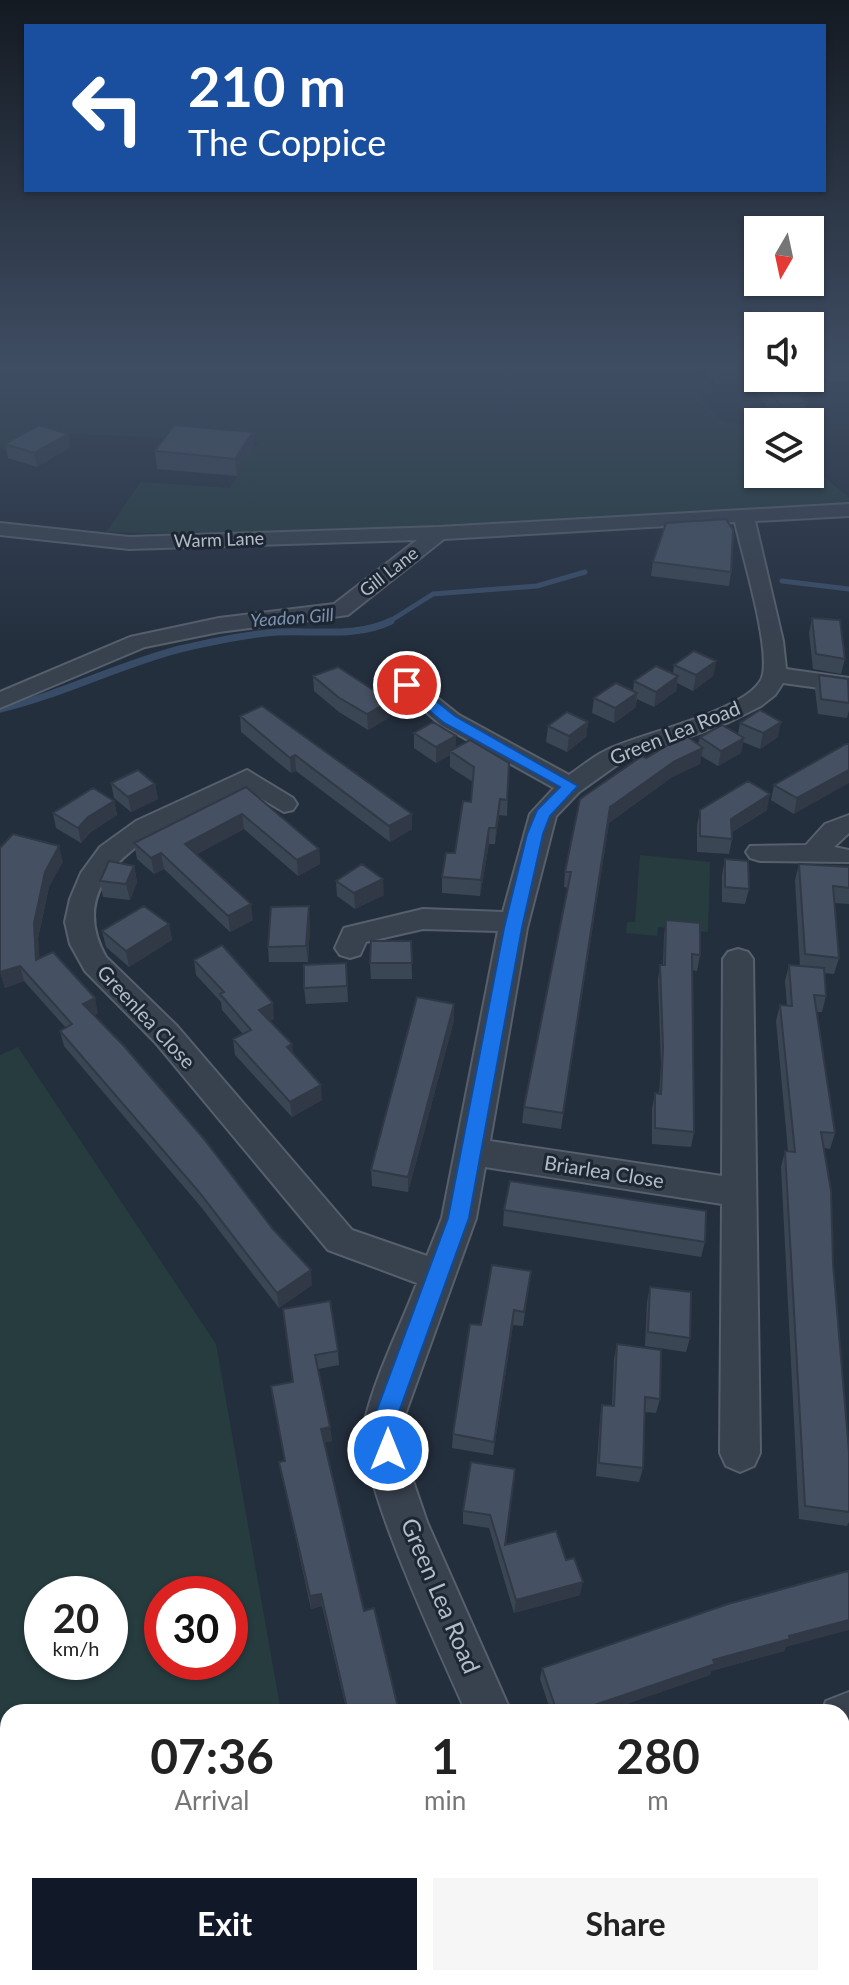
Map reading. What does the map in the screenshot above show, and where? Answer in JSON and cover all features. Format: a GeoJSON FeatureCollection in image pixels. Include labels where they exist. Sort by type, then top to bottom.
{"type":"FeatureCollection","features":[{"type":"Feature","properties":{"kind":"street","name":"Gill Lane"},"geometry":{"type":"LineString","coordinates":[[0,701],[138,642],[219,625],[340,610],[439,533],[849,510]]}},
{"type":"Feature","properties":{"kind":"street"},"geometry":{"type":"LineString","coordinates":[[743,514],[767,621],[775,675],[849,685]]}},
{"type":"Feature","properties":{"kind":"street","name":"Warm Lane"},"geometry":{"type":"LineString","coordinates":[[0,529],[129,543],[439,533]]}},
{"type":"Feature","properties":{"kind":"street","name":"Green Lea Road"},"geometry":{"type":"LineString","coordinates":[[486,1704],[408,1526],[392,1478],[383,1423],[459,1218],[515,922],[543,814],[570,786],[615,755],[720,717],[753,701],[767,690],[775,675]]}},
{"type":"Feature","properties":{"kind":"street"},"geometry":{"type":"LineString","coordinates":[[407,685],[450,720],[570,786]]}},
{"type":"Feature","properties":{"kind":"street","name":"Greenlea Close"},"geometry":{"type":"LineString","coordinates":[[284,804],[247,778],[125,839],[95,873],[84,899],[79,922],[84,944],[95,964],[166,1034],[340,1240],[437,1275]]}},
{"type":"Feature","properties":{"kind":"street"},"geometry":{"type":"LineString","coordinates":[[760,852],[827,856],[834,830],[849,823]]}},
{"type":"Feature","properties":{"kind":"street"},"geometry":{"type":"LineString","coordinates":[[346,936],[423,919],[515,922]]}},
{"type":"Feature","properties":{"kind":"street"},"geometry":{"type":"LineString","coordinates":[[738,959],[740,1453]]}},
{"type":"Feature","properties":{"kind":"street","name":"Briarlea Close"},"geometry":{"type":"LineString","coordinates":[[471,1151],[737,1192]]}},
{"type":"Feature","properties":{"kind":"green space"},"geometry":{"type":"Polygon","coordinates":[[[248,458],[744,458],[744,488],[824,488],[824,477],[849,498],[849,505],[385,530],[199,534],[106,532],[141,482],[230,488],[248,458]]]}},
{"type":"Feature","properties":{"kind":"green space"},"geometry":{"type":"Polygon","coordinates":[[[640,855],[710,862],[708,932],[658,927],[657,936],[626,933],[627,922],[635,922],[640,855]]]}},
{"type":"Feature","properties":{"kind":"green space"},"geometry":{"type":"Polygon","coordinates":[[[18,1047],[216,1344],[280,1704],[0,1704],[0,1055],[18,1047]]]}},
{"type":"Feature","properties":{"kind":"building"},"geometry":{"type":"Polygon","coordinates":[[[726,519],[733,530],[731,572],[653,562],[666,523],[726,519]]]}},
{"type":"Feature","properties":{"kind":"building"},"geometry":{"type":"Polygon","coordinates":[[[812,618],[840,620],[845,659],[816,654],[812,618]]]}},
{"type":"Feature","properties":{"kind":"building"},"geometry":{"type":"Polygon","coordinates":[[[694,651],[716,661],[696,675],[674,665],[694,651]]]}},
{"type":"Feature","properties":{"kind":"building"},"geometry":{"type":"Polygon","coordinates":[[[656,666],[678,676],[656,692],[634,681],[656,666]]]}},
{"type":"Feature","properties":{"kind":"building"},"geometry":{"type":"Polygon","coordinates":[[[338,667],[390,701],[367,714],[338,697],[313,676],[338,667]]]}},
{"type":"Feature","properties":{"kind":"building"},"geometry":{"type":"Polygon","coordinates":[[[819,675],[848,679],[849,703],[821,699],[819,675]]]}},
{"type":"Feature","properties":{"kind":"building"},"geometry":{"type":"Polygon","coordinates":[[[616,683],[637,693],[615,708],[594,698],[616,683]]]}},
{"type":"Feature","properties":{"kind":"building"},"geometry":{"type":"Polygon","coordinates":[[[262,706],[412,814],[389,826],[295,755],[290,758],[240,716],[262,706]]]}},
{"type":"Feature","properties":{"kind":"building"},"geometry":{"type":"Polygon","coordinates":[[[760,710],[781,722],[763,733],[740,723],[760,710]]]}},
{"type":"Feature","properties":{"kind":"building"},"geometry":{"type":"Polygon","coordinates":[[[567,712],[588,722],[569,736],[548,726],[567,712]]]}},
{"type":"Feature","properties":{"kind":"building"},"geometry":{"type":"Polygon","coordinates":[[[433,722],[456,736],[436,747],[414,733],[433,722]]]}},
{"type":"Feature","properties":{"kind":"building"},"geometry":{"type":"Polygon","coordinates":[[[722,725],[744,738],[721,751],[700,737],[722,725]]]}},
{"type":"Feature","properties":{"kind":"building"},"geometry":{"type":"Polygon","coordinates":[[[685,735],[703,748],[675,761],[610,807],[563,1113],[524,1107],[571,872],[565,872],[580,799],[642,756],[646,758],[685,735]]]}},
{"type":"Feature","properties":{"kind":"building"},"geometry":{"type":"Polygon","coordinates":[[[470,740],[509,763],[507,800],[500,799],[496,828],[489,828],[481,880],[442,877],[446,853],[455,853],[463,801],[471,802],[474,767],[450,751],[470,740]]]}},
{"type":"Feature","properties":{"kind":"building"},"geometry":{"type":"Polygon","coordinates":[[[849,744],[849,770],[797,798],[774,785],[849,744]]]}},
{"type":"Feature","properties":{"kind":"building"},"geometry":{"type":"Polygon","coordinates":[[[138,770],[155,784],[128,797],[111,783],[138,770]]]}},
{"type":"Feature","properties":{"kind":"building"},"geometry":{"type":"Polygon","coordinates":[[[748,781],[770,794],[731,819],[732,839],[700,836],[700,810],[748,781]]]}},
{"type":"Feature","properties":{"kind":"building"},"geometry":{"type":"Polygon","coordinates":[[[246,787],[319,849],[297,860],[242,814],[185,844],[251,904],[228,916],[161,853],[151,858],[134,843],[246,787]]]}},
{"type":"Feature","properties":{"kind":"building"},"geometry":{"type":"Polygon","coordinates":[[[93,788],[114,801],[88,817],[78,828],[53,813],[93,788]]]}},
{"type":"Feature","properties":{"kind":"building"},"geometry":{"type":"Polygon","coordinates":[[[13,834],[59,846],[45,872],[34,923],[36,960],[53,952],[95,998],[83,1004],[124,1046],[204,1139],[272,1228],[311,1270],[277,1293],[199,1192],[60,1031],[72,1024],[20,966],[0,972],[0,848],[13,834]]]}},
{"type":"Feature","properties":{"kind":"building"},"geometry":{"type":"Polygon","coordinates":[[[725,859],[748,861],[749,889],[725,887],[725,859]]]}},
{"type":"Feature","properties":{"kind":"building"},"geometry":{"type":"Polygon","coordinates":[[[109,861],[134,866],[126,884],[100,881],[109,861]]]}},
{"type":"Feature","properties":{"kind":"building"},"geometry":{"type":"Polygon","coordinates":[[[362,864],[383,879],[354,893],[336,881],[362,864]]]}},
{"type":"Feature","properties":{"kind":"building"},"geometry":{"type":"Polygon","coordinates":[[[799,864],[849,867],[849,888],[833,886],[839,958],[805,954],[799,864]]]}},
{"type":"Feature","properties":{"kind":"building"},"geometry":{"type":"Polygon","coordinates":[[[144,906],[169,924],[126,951],[102,931],[144,906]]]}},
{"type":"Feature","properties":{"kind":"building"},"geometry":{"type":"Polygon","coordinates":[[[309,906],[306,946],[268,947],[271,907],[309,906]]]}},
{"type":"Feature","properties":{"kind":"building"},"geometry":{"type":"Polygon","coordinates":[[[666,920],[700,923],[700,955],[692,954],[694,1132],[655,1128],[655,1093],[661,1094],[660,965],[665,965],[666,920]]]}},
{"type":"Feature","properties":{"kind":"building"},"geometry":{"type":"Polygon","coordinates":[[[371,941],[411,941],[412,963],[370,963],[371,941]]]}},
{"type":"Feature","properties":{"kind":"building"},"geometry":{"type":"Polygon","coordinates":[[[222,945],[273,1003],[259,1010],[292,1044],[287,1047],[321,1085],[290,1102],[233,1039],[251,1030],[220,994],[224,992],[194,960],[222,945]]]}},
{"type":"Feature","properties":{"kind":"building"},"geometry":{"type":"Polygon","coordinates":[[[346,963],[347,986],[304,988],[304,965],[346,963]]]}},
{"type":"Feature","properties":{"kind":"building"},"geometry":{"type":"Polygon","coordinates":[[[789,965],[824,968],[826,996],[814,995],[835,1133],[821,1132],[831,1191],[833,1264],[849,1452],[849,1512],[805,1506],[785,1151],[795,1152],[780,1005],[792,1006],[789,965]]]}},
{"type":"Feature","properties":{"kind":"building"},"geometry":{"type":"Polygon","coordinates":[[[417,997],[454,1004],[408,1177],[371,1170],[417,997]]]}},
{"type":"Feature","properties":{"kind":"building"},"geometry":{"type":"Polygon","coordinates":[[[510,1181],[706,1211],[705,1242],[504,1210],[510,1181]]]}},
{"type":"Feature","properties":{"kind":"building"},"geometry":{"type":"Polygon","coordinates":[[[492,1265],[531,1271],[524,1312],[514,1310],[494,1442],[453,1434],[470,1324],[481,1325],[492,1265]]]}},
{"type":"Feature","properties":{"kind":"building"},"geometry":{"type":"Polygon","coordinates":[[[650,1287],[691,1292],[690,1338],[648,1332],[650,1287]]]}},
{"type":"Feature","properties":{"kind":"building"},"geometry":{"type":"Polygon","coordinates":[[[330,1301],[338,1351],[315,1355],[330,1427],[321,1429],[364,1611],[374,1608],[397,1704],[346,1704],[321,1594],[310,1596],[279,1462],[285,1461],[271,1386],[293,1382],[283,1309],[330,1301]]]}},
{"type":"Feature","properties":{"kind":"building"},"geometry":{"type":"Polygon","coordinates":[[[617,1344],[661,1350],[660,1399],[645,1397],[643,1468],[599,1463],[602,1405],[614,1406],[617,1344]]]}},
{"type":"Feature","properties":{"kind":"building"},"geometry":{"type":"Polygon","coordinates":[[[471,1462],[515,1469],[505,1545],[556,1531],[566,1560],[574,1558],[583,1582],[516,1600],[490,1515],[463,1511],[471,1462]]]}},
{"type":"Feature","properties":{"kind":"building"},"geometry":{"type":"Polygon","coordinates":[[[848,1571],[849,1574],[849,1620],[713,1660],[715,1664],[598,1704],[554,1704],[542,1668],[728,1604],[848,1571]]]}},
{"type":"Feature","properties":{"kind":"waterway","name":"Yeadon Gill"},"geometry":{"type":"LineString","coordinates":[[389,622],[433,594],[537,586],[585,572]]}},
{"type":"Feature","properties":{"kind":"waterway","name":"Yeadon Gill"},"geometry":{"type":"LineString","coordinates":[[782,581],[849,589]]}},
{"type":"Feature","properties":{"kind":"waterway","name":"Yeadon Gill"},"geometry":{"type":"LineString","coordinates":[[0,709],[192,646],[265,633],[364,630],[389,622]]}},
{"type":"Feature","properties":{"kind":"route"},"geometry":{"type":"LineString","coordinates":[[388,1450],[383,1423],[459,1218],[513,928],[535,834],[543,814],[570,786],[450,720],[407,685]]}}]}
